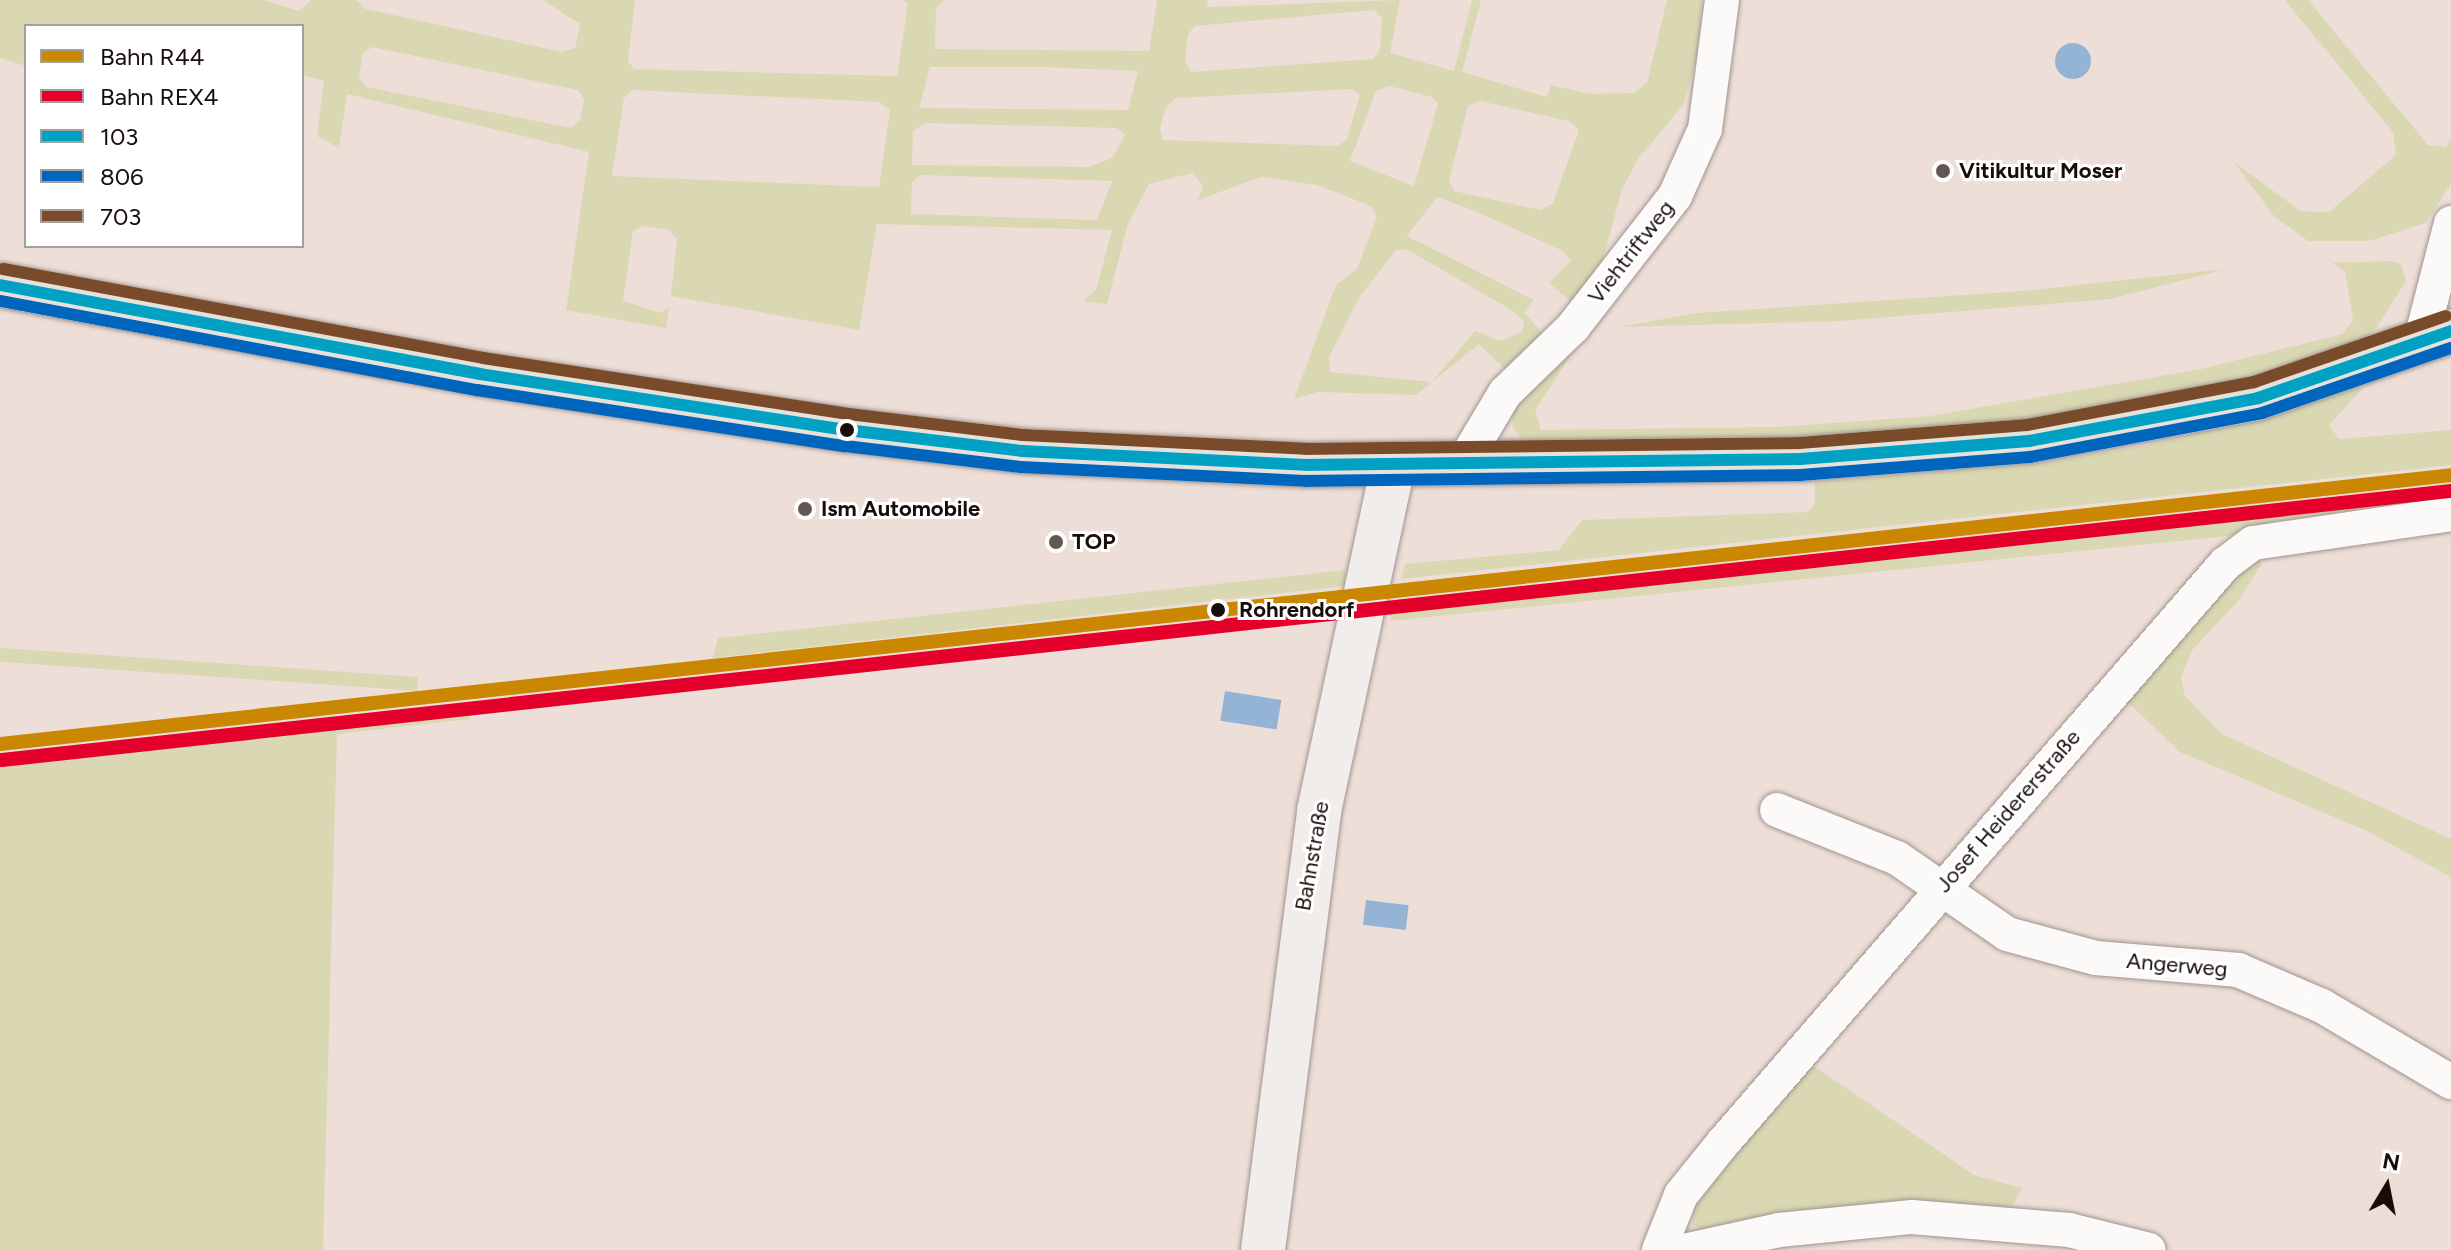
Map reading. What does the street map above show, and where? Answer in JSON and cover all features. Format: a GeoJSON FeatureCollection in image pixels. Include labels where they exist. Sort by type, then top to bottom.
{"type":"FeatureCollection","features":[{"type":"Feature","properties":{"kind":"main road"},"geometry":{"type":"LineString","coordinates":[[0,285],[466,372],[951,444],[1180,462],[1393,466],[1800,459],[2029,441],[2258,398],[2436,337]]}},
{"type":"Feature","properties":{"kind":"street","name":"Viehtriftweg"},"geometry":{"type":"LineString","coordinates":[[1462,465],[1505,393],[1573,327],[1675,196],[1705,129],[1722,0]]}},
{"type":"Feature","properties":{"kind":"street"},"geometry":{"type":"LineString","coordinates":[[2436,337],[2451,223]]}},
{"type":"Feature","properties":{"kind":"street","name":"Bahnstraße"},"geometry":{"type":"LineString","coordinates":[[1263,1250],[1309,872],[1393,466]]}},
{"type":"Feature","properties":{"kind":"street","name":"Josef Heidererstraße"},"geometry":{"type":"LineString","coordinates":[[1659,1250],[1681,1195],[1941,887],[2225,564],[2253,543],[2451,514]]}},
{"type":"Feature","properties":{"kind":"street","name":"Angerweg"},"geometry":{"type":"LineString","coordinates":[[1777,810],[1897,858],[2007,934],[2050,949],[2164,968],[2238,970],[2322,1006],[2451,1082]]}},
{"type":"Feature","properties":{"kind":"street"},"geometry":{"type":"LineString","coordinates":[[1688,1250],[1806,1226],[1912,1217],[2069,1230],[2149,1250]]}},
{"type":"Feature","properties":{"kind":"green space"},"geometry":{"type":"Polygon","coordinates":[[[0,0],[263,0],[299,11],[311,0],[356,0],[366,9],[562,52],[575,48],[580,24],[543,0],[635,0],[628,61],[634,69],[897,76],[908,4],[903,0],[944,0],[936,8],[935,49],[1149,51],[1157,0],[1207,0],[1208,7],[1400,0],[1390,53],[1454,71],[1472,0],[1481,0],[1462,72],[1547,97],[1551,85],[1590,94],[1633,93],[1647,83],[1667,0],[1702,0],[1700,45],[1684,104],[1638,159],[1622,189],[1602,263],[1572,302],[1549,283],[1571,261],[1563,251],[1477,212],[1437,197],[1407,236],[1534,300],[1524,312],[1547,339],[1509,373],[1479,344],[1416,395],[1318,392],[1294,399],[1336,285],[1357,269],[1377,217],[1371,206],[1317,185],[1261,177],[1198,200],[1203,186],[1192,173],[1149,184],[1128,224],[1107,304],[1083,301],[1096,290],[1112,230],[877,224],[859,330],[671,296],[677,239],[669,230],[642,226],[633,231],[623,301],[661,313],[669,307],[666,328],[566,310],[589,152],[347,94],[339,148],[317,136],[324,81],[304,76],[304,24],[24,24],[24,65],[0,58],[0,0]],[[1374,10],[1195,26],[1188,34],[1185,61],[1191,72],[1373,59],[1380,50],[1382,18],[1374,10]],[[372,47],[363,53],[359,76],[366,87],[571,128],[580,121],[584,100],[578,90],[372,47]],[[930,67],[919,108],[1128,110],[1138,71],[930,67]],[[1389,86],[1376,91],[1350,161],[1414,186],[1438,104],[1432,97],[1389,86]],[[1352,89],[1176,98],[1166,107],[1160,128],[1163,140],[1338,146],[1347,139],[1360,95],[1352,89]],[[633,90],[624,98],[612,176],[879,187],[890,110],[879,102],[633,90]],[[1480,101],[1468,106],[1449,180],[1454,191],[1540,210],[1553,203],[1579,130],[1569,121],[1480,101]],[[925,123],[913,131],[912,165],[1089,167],[1112,158],[1125,135],[1117,128],[925,123]],[[920,175],[912,182],[911,214],[1097,220],[1112,181],[920,175]],[[1406,249],[1396,250],[1360,296],[1329,357],[1330,372],[1432,382],[1475,331],[1501,341],[1522,332],[1524,321],[1510,309],[1406,249]]]}},
{"type":"Feature","properties":{"kind":"green space"},"geometry":{"type":"Polygon","coordinates":[[[2285,0],[2308,0],[2428,145],[2446,147],[2451,137],[2451,184],[2426,223],[2369,241],[2308,241],[2274,216],[2233,161],[2300,211],[2329,212],[2396,155],[2393,132],[2285,0]]]}},
{"type":"Feature","properties":{"kind":"green space"},"geometry":{"type":"Polygon","coordinates":[[[2390,261],[2401,264],[2406,281],[2375,330],[2356,346],[2263,378],[2028,421],[1800,439],[1541,441],[1522,439],[1513,428],[1512,412],[1523,393],[1579,343],[1535,410],[1541,430],[1777,427],[1930,416],[2201,369],[2343,334],[2353,320],[2345,271],[2332,263],[2390,261]]]}},
{"type":"Feature","properties":{"kind":"green space"},"geometry":{"type":"Polygon","coordinates":[[[2226,269],[2111,299],[1840,321],[1619,327],[1697,313],[2022,291],[2226,269]]]}},
{"type":"Feature","properties":{"kind":"green space"},"geometry":{"type":"Polygon","coordinates":[[[2363,388],[2329,425],[2339,439],[2451,430],[2451,465],[1401,579],[1405,564],[1559,550],[1582,520],[1808,512],[1815,503],[1815,482],[2035,464],[2148,445],[2363,388]]]}},
{"type":"Feature","properties":{"kind":"green space"},"geometry":{"type":"Polygon","coordinates":[[[2451,486],[2451,514],[2253,544],[2261,565],[2239,600],[2193,649],[2181,677],[2185,696],[2222,734],[2451,839],[2451,877],[2367,831],[2180,752],[2115,690],[2239,535],[1390,621],[1395,600],[2451,486]]]}},
{"type":"Feature","properties":{"kind":"green space"},"geometry":{"type":"Polygon","coordinates":[[[1345,570],[1345,586],[713,658],[718,638],[1345,570]]]}},
{"type":"Feature","properties":{"kind":"green space"},"geometry":{"type":"Polygon","coordinates":[[[0,648],[418,677],[417,691],[0,662],[0,648]]]}},
{"type":"Feature","properties":{"kind":"green space"},"geometry":{"type":"Polygon","coordinates":[[[468,703],[470,719],[337,734],[323,1250],[0,1250],[0,755],[468,703]]]}},
{"type":"Feature","properties":{"kind":"green space"},"geometry":{"type":"Polygon","coordinates":[[[1805,1060],[1974,1175],[2022,1188],[2012,1207],[1845,1206],[1704,1230],[1693,1225],[1692,1201],[1805,1060]]]}},
{"type":"Feature","properties":{"kind":"water"},"geometry":{"type":"Polygon","coordinates":[[[2073,43],[2085,49],[2091,61],[2085,73],[2073,79],[2061,73],[2055,61],[2061,49],[2073,43]]]}},
{"type":"Feature","properties":{"kind":"water"},"geometry":{"type":"Polygon","coordinates":[[[1225,691],[1281,700],[1277,730],[1220,721],[1225,691]]]}},
{"type":"Feature","properties":{"kind":"water"},"geometry":{"type":"Polygon","coordinates":[[[1366,900],[1409,905],[1406,930],[1363,925],[1366,900]]]}},
{"type":"Feature","properties":{"kind":"rail line","name":"R44"},"geometry":{"type":"LineString","coordinates":[[0,744],[2451,475]]}},
{"type":"Feature","properties":{"kind":"rail line","name":"REX4"},"geometry":{"type":"LineString","coordinates":[[2,760],[2451,491]]}},
{"type":"Feature","properties":{"kind":"transit line","name":"703"},"geometry":{"type":"LineString","coordinates":[[3,269],[483,358],[849,414],[1023,435],[1306,449],[1799,443],[2027,425],[2254,382],[2446,316]]}},
{"type":"Feature","properties":{"kind":"transit line","name":"103"},"geometry":{"type":"LineString","coordinates":[[0,285],[480,374],[847,430],[1022,451],[1306,465],[1800,459],[2029,441],[2258,398],[2451,331]]}},
{"type":"Feature","properties":{"kind":"transit line","name":"806"},"geometry":{"type":"LineString","coordinates":[[0,301],[477,390],[845,446],[1021,467],[1305,481],[1800,475],[2030,457],[2262,413],[2451,348]]}},
{"type":"Feature","properties":{"kind":"place","name":"Vitikultur Moser"},"geometry":{"type":"Point","coordinates":[1943,171]}},
{"type":"Feature","properties":{"kind":"place","name":"Ism Automobile"},"geometry":{"type":"Point","coordinates":[805,509]}},
{"type":"Feature","properties":{"kind":"place","name":"TOP"},"geometry":{"type":"Point","coordinates":[1056,542]}},
{"type":"Feature","properties":{"kind":"place","name":"Rohrendorf"},"geometry":{"type":"Point","coordinates":[1218,610]}}]}
